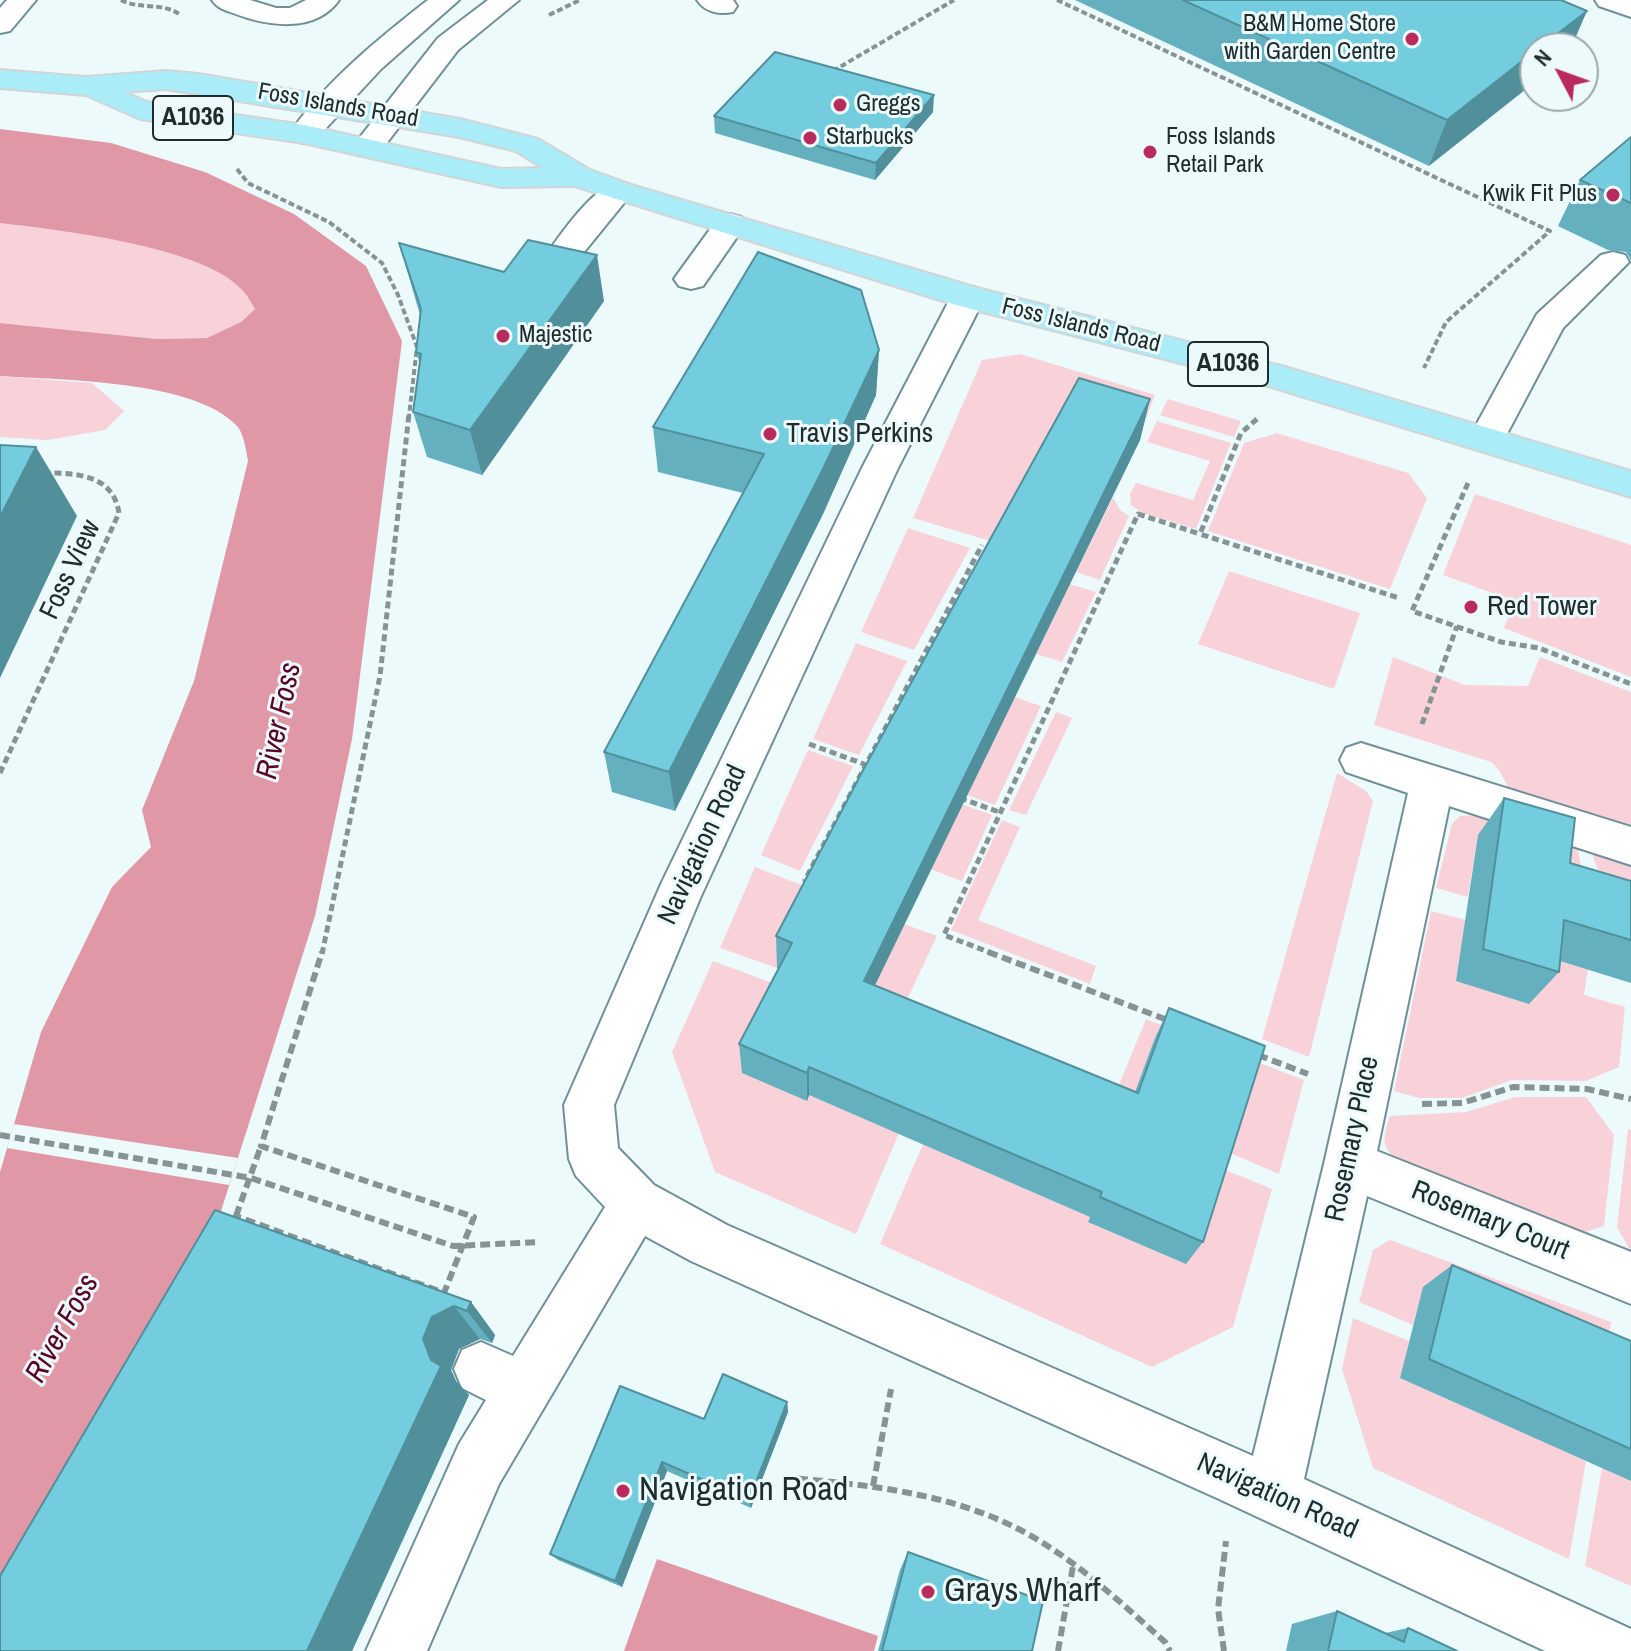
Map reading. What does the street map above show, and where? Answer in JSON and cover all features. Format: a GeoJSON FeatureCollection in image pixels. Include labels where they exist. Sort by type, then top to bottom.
{"type":"FeatureCollection","features":[{"type":"Feature","properties":{"kind":"main road","name":"Foss Islands Road"},"geometry":{"type":"LineString","coordinates":[[0,79],[86,86],[166,80],[329,103],[460,128],[527,145],[579,177],[617,191],[968,297],[1273,375],[1631,484]]}},
{"type":"Feature","properties":{"kind":"main road","name":"Foss Islands Road"},"geometry":{"type":"LineString","coordinates":[[86,86],[140,110],[304,134],[501,178],[579,177]]}},
{"type":"Feature","properties":{"kind":"street"},"geometry":{"type":"LineString","coordinates":[[0,25],[22,0]]}},
{"type":"Feature","properties":{"kind":"street"},"geometry":{"type":"LineString","coordinates":[[226,0],[279,18],[296,17],[325,0]]}},
{"type":"Feature","properties":{"kind":"street"},"geometry":{"type":"LineString","coordinates":[[304,134],[329,103],[404,31],[445,0]]}},
{"type":"Feature","properties":{"kind":"street"},"geometry":{"type":"LineString","coordinates":[[368,147],[448,44],[505,0]]}},
{"type":"Feature","properties":{"kind":"street"},"geometry":{"type":"LineString","coordinates":[[1609,0],[1631,9]]}},
{"type":"Feature","properties":{"kind":"street"},"geometry":{"type":"LineString","coordinates":[[555,266],[617,191]]}},
{"type":"Feature","properties":{"kind":"street"},"geometry":{"type":"LineString","coordinates":[[691,279],[730,224]]}},
{"type":"Feature","properties":{"kind":"street"},"geometry":{"type":"LineString","coordinates":[[1487,438],[1549,322],[1613,262]]}},
{"type":"Feature","properties":{"kind":"street","name":"Navigation Road"},"geometry":{"type":"LineString","coordinates":[[968,297],[874,481],[678,896],[589,1105],[594,1159],[636,1203],[709,1243],[1239,1479],[1612,1651]]}},
{"type":"Feature","properties":{"kind":"street"},"geometry":{"type":"LineString","coordinates":[[1361,760],[1631,846]]}},
{"type":"Feature","properties":{"kind":"street","name":"Rosemary Place"},"geometry":{"type":"LineString","coordinates":[[1239,1479],[1349,1164],[1418,778]]}},
{"type":"Feature","properties":{"kind":"street","name":"Rosemary Court"},"geometry":{"type":"LineString","coordinates":[[1349,1164],[1631,1278]]}},
{"type":"Feature","properties":{"kind":"street"},"geometry":{"type":"LineString","coordinates":[[396,1651],[479,1464],[502,1380],[636,1203]]}},
{"type":"Feature","properties":{"kind":"path"},"geometry":{"type":"LineString","coordinates":[[121,0],[132,6],[174,10],[183,19]]}},
{"type":"Feature","properties":{"kind":"path"},"geometry":{"type":"LineString","coordinates":[[826,76],[954,0]]}},
{"type":"Feature","properties":{"kind":"path"},"geometry":{"type":"LineString","coordinates":[[1057,0],[1550,231],[1446,322],[1424,368]]}},
{"type":"Feature","properties":{"kind":"path"},"geometry":{"type":"LineString","coordinates":[[227,1230],[251,1178],[318,972],[380,676],[417,347],[398,295],[382,263],[329,222],[248,183],[232,163]]}},
{"type":"Feature","properties":{"kind":"path"},"geometry":{"type":"LineString","coordinates":[[1200,534],[1241,433],[1257,418]]}},
{"type":"Feature","properties":{"kind":"path"},"geometry":{"type":"LineString","coordinates":[[1487,438],[1412,611],[1501,642],[1539,648],[1631,684]]}},
{"type":"Feature","properties":{"kind":"path","name":"Foss View"},"geometry":{"type":"LineString","coordinates":[[0,773],[119,513],[119,499],[109,485],[91,477],[39,473]]}},
{"type":"Feature","properties":{"kind":"path"},"geometry":{"type":"LineString","coordinates":[[1183,1026],[944,935],[1138,514],[1399,598]]}},
{"type":"Feature","properties":{"kind":"path"},"geometry":{"type":"LineString","coordinates":[[820,886],[805,880],[982,545]]}},
{"type":"Feature","properties":{"kind":"path"},"geometry":{"type":"LineString","coordinates":[[1418,778],[1457,626]]}},
{"type":"Feature","properties":{"kind":"path"},"geometry":{"type":"LineString","coordinates":[[836,754],[879,769]]}},
{"type":"Feature","properties":{"kind":"path"},"geometry":{"type":"LineString","coordinates":[[954,796],[999,812]]}},
{"type":"Feature","properties":{"kind":"path"},"geometry":{"type":"LineString","coordinates":[[1243,1049],[1362,1095],[1415,1104],[1462,1103],[1513,1087],[1587,1089],[1631,1099]]}},
{"type":"Feature","properties":{"kind":"path"},"geometry":{"type":"LineString","coordinates":[[0,1135],[251,1178],[453,1246]]}},
{"type":"Feature","properties":{"kind":"path"},"geometry":{"type":"LineString","coordinates":[[236,1216],[444,1293],[474,1217],[261,1146]]}},
{"type":"Feature","properties":{"kind":"path"},"geometry":{"type":"LineString","coordinates":[[873,1486],[889,1398]]}},
{"type":"Feature","properties":{"kind":"path"},"geometry":{"type":"LineString","coordinates":[[783,1477],[873,1486],[955,1505],[1025,1532],[1100,1584],[1165,1642],[1170,1651]]}},
{"type":"Feature","properties":{"kind":"path"},"geometry":{"type":"LineString","coordinates":[[1224,1651],[1218,1609],[1221,1567],[1239,1479]]}},
{"type":"Feature","properties":{"kind":"path"},"geometry":{"type":"LineString","coordinates":[[1058,1651],[1073,1566]]}},
{"type":"Feature","properties":{"kind":"shaded area"},"geometry":{"type":"Polygon","coordinates":[[[0,223],[127,242],[195,262],[222,274],[241,289],[255,309],[241,322],[208,338],[157,339],[0,323],[0,223]]]}},
{"type":"Feature","properties":{"kind":"shaded area"},"geometry":{"type":"Polygon","coordinates":[[[1020,354],[1155,395],[1138,439],[1004,545],[913,518],[982,360],[1020,354]]]}},
{"type":"Feature","properties":{"kind":"shaded area"},"geometry":{"type":"Polygon","coordinates":[[[0,376],[92,383],[124,411],[105,430],[47,440],[0,437],[0,376]]]}},
{"type":"Feature","properties":{"kind":"shaded area"},"geometry":{"type":"Polygon","coordinates":[[[1168,399],[1241,421],[1234,437],[1160,415],[1168,399]]]}},
{"type":"Feature","properties":{"kind":"shaded area"},"geometry":{"type":"Polygon","coordinates":[[[1157,421],[1231,443],[1196,529],[1142,513],[1131,505],[1130,494],[1136,483],[1193,500],[1210,461],[1147,442],[1157,421]]]}},
{"type":"Feature","properties":{"kind":"shaded area"},"geometry":{"type":"Polygon","coordinates":[[[1277,433],[1408,473],[1427,498],[1390,589],[1208,531],[1244,443],[1277,433]]]}},
{"type":"Feature","properties":{"kind":"shaded area"},"geometry":{"type":"Polygon","coordinates":[[[1475,494],[1631,545],[1631,677],[1504,628],[1514,601],[1443,575],[1475,494]]]}},
{"type":"Feature","properties":{"kind":"shaded area"},"geometry":{"type":"Polygon","coordinates":[[[1113,497],[1120,510],[1129,516],[1100,580],[1076,572],[1113,497]]]}},
{"type":"Feature","properties":{"kind":"shaded area"},"geometry":{"type":"Polygon","coordinates":[[[908,528],[970,548],[914,650],[861,632],[908,528]]]}},
{"type":"Feature","properties":{"kind":"shaded area"},"geometry":{"type":"Polygon","coordinates":[[[1229,571],[1360,613],[1334,689],[1198,644],[1229,571]]]}},
{"type":"Feature","properties":{"kind":"shaded area"},"geometry":{"type":"Polygon","coordinates":[[[1070,584],[1096,592],[1062,662],[1036,654],[1070,584]]]}},
{"type":"Feature","properties":{"kind":"shaded area"},"geometry":{"type":"Polygon","coordinates":[[[856,643],[907,661],[859,755],[813,739],[856,643]]]}},
{"type":"Feature","properties":{"kind":"shaded area"},"geometry":{"type":"Polygon","coordinates":[[[1393,657],[1465,685],[1528,686],[1540,657],[1631,692],[1631,835],[1514,795],[1491,762],[1374,725],[1393,657]]]}},
{"type":"Feature","properties":{"kind":"shaded area"},"geometry":{"type":"Polygon","coordinates":[[[1014,697],[1041,706],[995,805],[885,766],[1014,697]]]}},
{"type":"Feature","properties":{"kind":"shaded area"},"geometry":{"type":"Polygon","coordinates":[[[1056,712],[1072,718],[1026,815],[1009,810],[1056,712]]]}},
{"type":"Feature","properties":{"kind":"shaded area"},"geometry":{"type":"Polygon","coordinates":[[[808,750],[853,766],[800,871],[761,855],[808,750]]]}},
{"type":"Feature","properties":{"kind":"shaded area"},"geometry":{"type":"Polygon","coordinates":[[[871,772],[992,815],[962,881],[930,869],[871,772]]]}},
{"type":"Feature","properties":{"kind":"shaded area"},"geometry":{"type":"Polygon","coordinates":[[[1337,773],[1366,791],[1373,801],[1309,1057],[1262,1039],[1337,773]]]}},
{"type":"Feature","properties":{"kind":"shaded area"},"geometry":{"type":"Polygon","coordinates":[[[1476,815],[1577,844],[1582,872],[1478,835],[1468,897],[1436,888],[1452,824],[1460,816],[1476,815]]]}},
{"type":"Feature","properties":{"kind":"shaded area"},"geometry":{"type":"Polygon","coordinates":[[[1002,820],[1020,827],[978,920],[1096,966],[1090,984],[951,930],[1002,820]]]}},
{"type":"Feature","properties":{"kind":"shaded area"},"geometry":{"type":"Polygon","coordinates":[[[1592,848],[1631,861],[1631,891],[1604,877],[1596,865],[1592,848]]]}},
{"type":"Feature","properties":{"kind":"shaded area"},"geometry":{"type":"Polygon","coordinates":[[[755,867],[817,891],[777,968],[720,948],[755,867]]]}},
{"type":"Feature","properties":{"kind":"shaded area"},"geometry":{"type":"Polygon","coordinates":[[[1431,911],[1466,920],[1534,954],[1588,969],[1584,995],[1625,1007],[1619,1067],[1586,1081],[1512,1080],[1462,1098],[1419,1098],[1394,1091],[1431,911]]]}},
{"type":"Feature","properties":{"kind":"shaded area"},"geometry":{"type":"Polygon","coordinates":[[[904,924],[937,936],[895,1025],[856,1001],[904,924]]]}},
{"type":"Feature","properties":{"kind":"shaded area"},"geometry":{"type":"Polygon","coordinates":[[[713,961],[786,988],[806,1101],[809,1095],[899,1133],[856,1234],[715,1172],[672,1052],[713,961]]]}},
{"type":"Feature","properties":{"kind":"shaded area"},"geometry":{"type":"Polygon","coordinates":[[[1146,1019],[1304,1080],[1279,1174],[1223,1150],[1155,1039],[1125,1121],[1107,1114],[1146,1019]]]}},
{"type":"Feature","properties":{"kind":"shaded area"},"geometry":{"type":"Polygon","coordinates":[[[1515,1097],[1586,1097],[1614,1135],[1604,1226],[1582,1233],[1394,1157],[1386,1148],[1384,1138],[1390,1116],[1466,1112],[1515,1097]]]}},
{"type":"Feature","properties":{"kind":"shaded area"},"geometry":{"type":"Polygon","coordinates":[[[1628,1129],[1631,1130],[1631,1252],[1617,1227],[1628,1129]]]}},
{"type":"Feature","properties":{"kind":"shaded area"},"geometry":{"type":"Polygon","coordinates":[[[923,1144],[1090,1217],[1088,1221],[1218,1167],[1272,1189],[1233,1327],[1152,1367],[880,1244],[923,1144]]]}},
{"type":"Feature","properties":{"kind":"shaded area"},"geometry":{"type":"Polygon","coordinates":[[[1390,1240],[1611,1322],[1603,1365],[1424,1287],[1413,1325],[1359,1302],[1373,1250],[1390,1240]]]}},
{"type":"Feature","properties":{"kind":"shaded area"},"geometry":{"type":"Polygon","coordinates":[[[1353,1318],[1409,1341],[1401,1378],[1586,1461],[1569,1559],[1373,1468],[1342,1369],[1353,1318]]]}},
{"type":"Feature","properties":{"kind":"shaded area"},"geometry":{"type":"Polygon","coordinates":[[[1602,1468],[1631,1481],[1631,1586],[1585,1566],[1602,1468]]]}},
{"type":"Feature","properties":{"kind":"water","name":"River Foss"},"geometry":{"type":"Polygon","coordinates":[[[0,129],[111,143],[205,172],[294,214],[366,266],[402,341],[352,739],[315,916],[208,1252],[0,1598],[0,1172],[41,1032],[112,887],[151,847],[142,810],[194,681],[248,461],[237,426],[217,411],[191,399],[125,385],[0,376],[0,323],[157,339],[207,338],[241,322],[255,309],[241,289],[222,274],[195,262],[127,242],[0,223],[0,129]]]}},
{"type":"Feature","properties":{"kind":"water"},"geometry":{"type":"Polygon","coordinates":[[[657,1559],[878,1636],[874,1651],[624,1651],[657,1559]]]}},
{"type":"Feature","properties":{"kind":"pier"},"geometry":{"type":"Polygon","coordinates":[[[14,1124],[238,1158],[229,1185],[7,1148],[14,1124]]]}},
{"type":"Feature","properties":{"kind":"building"},"geometry":{"type":"Polygon","coordinates":[[[1183,0],[1561,0],[1587,11],[1560,32],[1519,32],[1519,64],[1447,120],[1183,0]]]}},
{"type":"Feature","properties":{"kind":"building"},"geometry":{"type":"Polygon","coordinates":[[[775,52],[934,95],[876,163],[714,116],[775,52]]]}},
{"type":"Feature","properties":{"kind":"building"},"geometry":{"type":"Polygon","coordinates":[[[1631,137],[1631,203],[1580,180],[1631,137]]]}},
{"type":"Feature","properties":{"kind":"building"},"geometry":{"type":"Polygon","coordinates":[[[528,240],[597,255],[470,430],[413,412],[421,354],[416,352],[421,309],[399,243],[504,272],[528,240]]]}},
{"type":"Feature","properties":{"kind":"building"},"geometry":{"type":"Polygon","coordinates":[[[758,252],[861,290],[879,350],[823,469],[669,772],[604,752],[764,454],[653,427],[758,252]]]}},
{"type":"Feature","properties":{"kind":"building"},"geometry":{"type":"Polygon","coordinates":[[[1079,378],[1150,399],[864,981],[1138,1093],[1169,1008],[1265,1046],[1203,1242],[1100,1197],[1102,1192],[809,1067],[807,1073],[739,1044],[792,943],[776,936],[862,772],[1079,378]]]}},
{"type":"Feature","properties":{"kind":"building"},"geometry":{"type":"Polygon","coordinates":[[[0,445],[36,447],[0,517],[0,445]]]}},
{"type":"Feature","properties":{"kind":"building"},"geometry":{"type":"Polygon","coordinates":[[[1504,798],[1575,818],[1570,863],[1631,881],[1631,940],[1564,920],[1559,972],[1483,949],[1504,798]]]}},
{"type":"Feature","properties":{"kind":"building"},"geometry":{"type":"Polygon","coordinates":[[[215,1210],[471,1302],[467,1311],[454,1306],[432,1317],[423,1339],[431,1360],[441,1366],[307,1651],[0,1651],[0,1576],[215,1210]]]}},
{"type":"Feature","properties":{"kind":"building"},"geometry":{"type":"Polygon","coordinates":[[[1452,1265],[1631,1341],[1631,1449],[1429,1359],[1452,1265]]]}},
{"type":"Feature","properties":{"kind":"building"},"geometry":{"type":"Polygon","coordinates":[[[723,1374],[787,1402],[749,1500],[662,1462],[615,1581],[550,1554],[620,1386],[704,1419],[723,1374]]]}},
{"type":"Feature","properties":{"kind":"building","name":"Grays Wharf"},"geometry":{"type":"Polygon","coordinates":[[[908,1552],[1043,1601],[1032,1651],[882,1651],[908,1552]]]}},
{"type":"Feature","properties":{"kind":"building"},"geometry":{"type":"Polygon","coordinates":[[[1337,1611],[1404,1642],[1408,1628],[1457,1651],[1328,1651],[1337,1611]]]}},
{"type":"Feature","properties":{"kind":"place","name":"B&M Home Store with Garden Centre"},"geometry":{"type":"Point","coordinates":[1412,39]}},
{"type":"Feature","properties":{"kind":"place","name":"Greggs"},"geometry":{"type":"Point","coordinates":[840,105]}},
{"type":"Feature","properties":{"kind":"place","name":"Starbucks"},"geometry":{"type":"Point","coordinates":[810,138]}},
{"type":"Feature","properties":{"kind":"place","name":"Foss Islands Retail Park"},"geometry":{"type":"Point","coordinates":[1150,152]}},
{"type":"Feature","properties":{"kind":"place","name":"Kwik Fit Plus"},"geometry":{"type":"Point","coordinates":[1613,195]}},
{"type":"Feature","properties":{"kind":"place","name":"Majestic"},"geometry":{"type":"Point","coordinates":[503,336]}},
{"type":"Feature","properties":{"kind":"place","name":"Travis Perkins"},"geometry":{"type":"Point","coordinates":[770,434]}},
{"type":"Feature","properties":{"kind":"place","name":"Red Tower"},"geometry":{"type":"Point","coordinates":[1471,607]}},
{"type":"Feature","properties":{"kind":"place","name":"Navigation Road"},"geometry":{"type":"Point","coordinates":[623,1491]}},
{"type":"Feature","properties":{"kind":"place","name":"Grays Wharf"},"geometry":{"type":"Point","coordinates":[928,1592]}}]}
